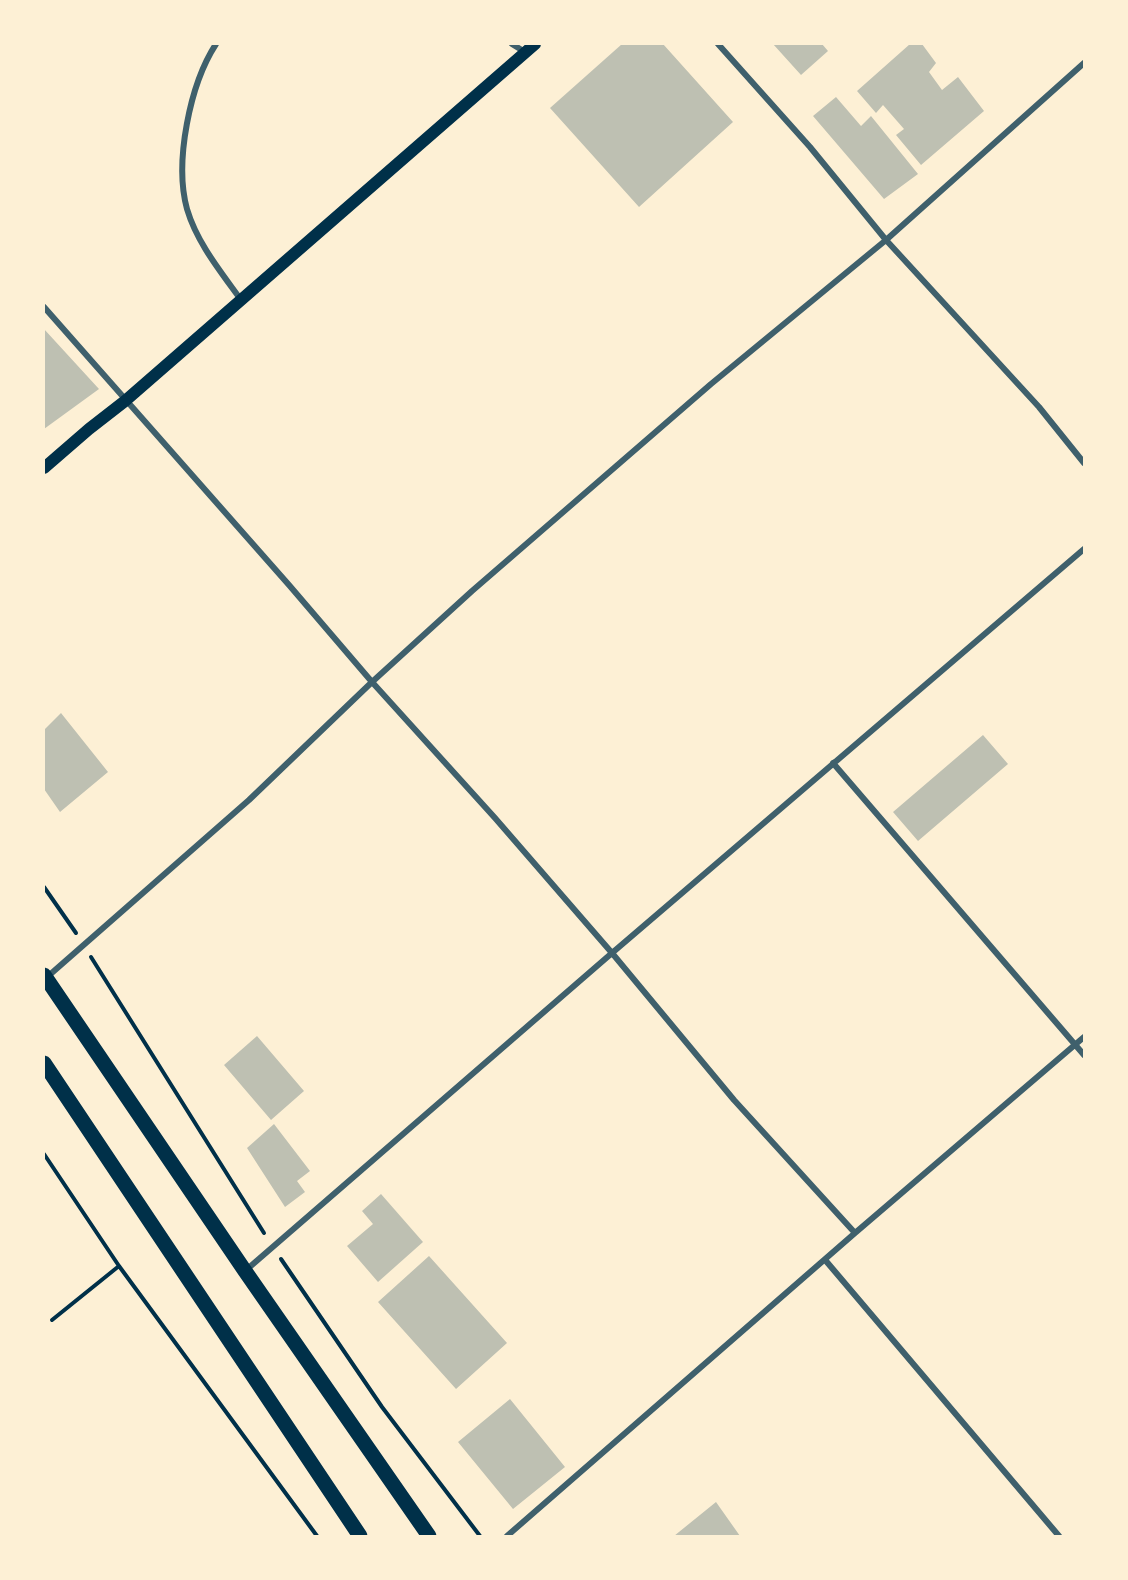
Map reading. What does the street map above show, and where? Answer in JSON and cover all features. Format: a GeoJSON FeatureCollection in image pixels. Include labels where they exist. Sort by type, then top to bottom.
{"type":"FeatureCollection","features":[{"type":"Feature","properties":{"kind":"main road"},"geometry":{"type":"LineString","coordinates":[[44,468],[242,300],[535,44]]}},
{"type":"Feature","properties":{"kind":"main road"},"geometry":{"type":"LineString","coordinates":[[45,977],[429,1536]]}},
{"type":"Feature","properties":{"kind":"main road"},"geometry":{"type":"LineString","coordinates":[[44,1063],[360,1536]]}},
{"type":"Feature","properties":{"kind":"street"},"geometry":{"type":"LineString","coordinates":[[216,44],[199,75],[192,102],[184,153],[184,195],[189,214],[204,247],[242,300]]}},
{"type":"Feature","properties":{"kind":"street"},"geometry":{"type":"LineString","coordinates":[[512,44],[525,52]]}},
{"type":"Feature","properties":{"kind":"street"},"geometry":{"type":"LineString","coordinates":[[718,44],[810,147],[886,240],[1039,407],[1084,463]]}},
{"type":"Feature","properties":{"kind":"street"},"geometry":{"type":"LineString","coordinates":[[45,977],[249,800],[372,682],[481,583],[711,384],[886,240],[1084,63]]}},
{"type":"Feature","properties":{"kind":"street"},"geometry":{"type":"LineString","coordinates":[[44,307],[282,576],[372,682],[495,818],[612,953],[734,1100],[855,1233]]}},
{"type":"Feature","properties":{"kind":"street"},"geometry":{"type":"LineString","coordinates":[[245,1271],[1084,549]]}},
{"type":"Feature","properties":{"kind":"street"},"geometry":{"type":"LineString","coordinates":[[833,763],[1084,1055]]}},
{"type":"Feature","properties":{"kind":"street"},"geometry":{"type":"LineString","coordinates":[[507,1536],[1084,1037]]}},
{"type":"Feature","properties":{"kind":"street"},"geometry":{"type":"LineString","coordinates":[[826,1260],[1059,1536]]}},
{"type":"Feature","properties":{"kind":"path"},"geometry":{"type":"LineString","coordinates":[[44,887],[84,945],[273,1247],[382,1407],[480,1536]]}},
{"type":"Feature","properties":{"kind":"path"},"geometry":{"type":"LineString","coordinates":[[44,1154],[119,1266],[318,1536]]}},
{"type":"Feature","properties":{"kind":"path"},"geometry":{"type":"LineString","coordinates":[[52,1320],[119,1266]]}},
{"type":"Feature","properties":{"kind":"building"},"geometry":{"type":"Polygon","coordinates":[[[622,44],[663,44],[733,122],[639,207],[550,108],[622,44]]]}},
{"type":"Feature","properties":{"kind":"building"},"geometry":{"type":"Polygon","coordinates":[[[773,44],[822,44],[828,51],[801,75],[773,44]]]}},
{"type":"Feature","properties":{"kind":"building"},"geometry":{"type":"Polygon","coordinates":[[[910,44],[922,44],[936,63],[929,72],[942,90],[958,77],[984,111],[921,165],[896,135],[904,129],[883,105],[876,113],[857,91],[910,44]]]}},
{"type":"Feature","properties":{"kind":"building"},"geometry":{"type":"Polygon","coordinates":[[[836,97],[861,126],[871,116],[918,174],[884,199],[813,116],[836,97]]]}},
{"type":"Feature","properties":{"kind":"building"},"geometry":{"type":"Polygon","coordinates":[[[44,329],[99,389],[44,429],[44,329]]]}},
{"type":"Feature","properties":{"kind":"building"},"geometry":{"type":"Polygon","coordinates":[[[61,713],[108,772],[60,812],[44,789],[44,730],[61,713]]]}},
{"type":"Feature","properties":{"kind":"building"},"geometry":{"type":"Polygon","coordinates":[[[983,735],[1008,764],[918,841],[893,812],[983,735]]]}},
{"type":"Feature","properties":{"kind":"building"},"geometry":{"type":"Polygon","coordinates":[[[257,1036],[304,1091],[271,1120],[224,1065],[257,1036]]]}},
{"type":"Feature","properties":{"kind":"building"},"geometry":{"type":"Polygon","coordinates":[[[274,1124],[310,1171],[297,1181],[305,1192],[285,1207],[247,1148],[274,1124]]]}},
{"type":"Feature","properties":{"kind":"building"},"geometry":{"type":"Polygon","coordinates":[[[381,1194],[423,1242],[378,1282],[347,1246],[373,1224],[362,1211],[381,1194]]]}},
{"type":"Feature","properties":{"kind":"building"},"geometry":{"type":"Polygon","coordinates":[[[429,1256],[507,1343],[456,1389],[378,1302],[429,1256]]]}},
{"type":"Feature","properties":{"kind":"building"},"geometry":{"type":"Polygon","coordinates":[[[510,1399],[565,1467],[513,1509],[458,1442],[510,1399]]]}},
{"type":"Feature","properties":{"kind":"building"},"geometry":{"type":"Polygon","coordinates":[[[716,1502],[740,1536],[674,1536],[716,1502]]]}}]}
